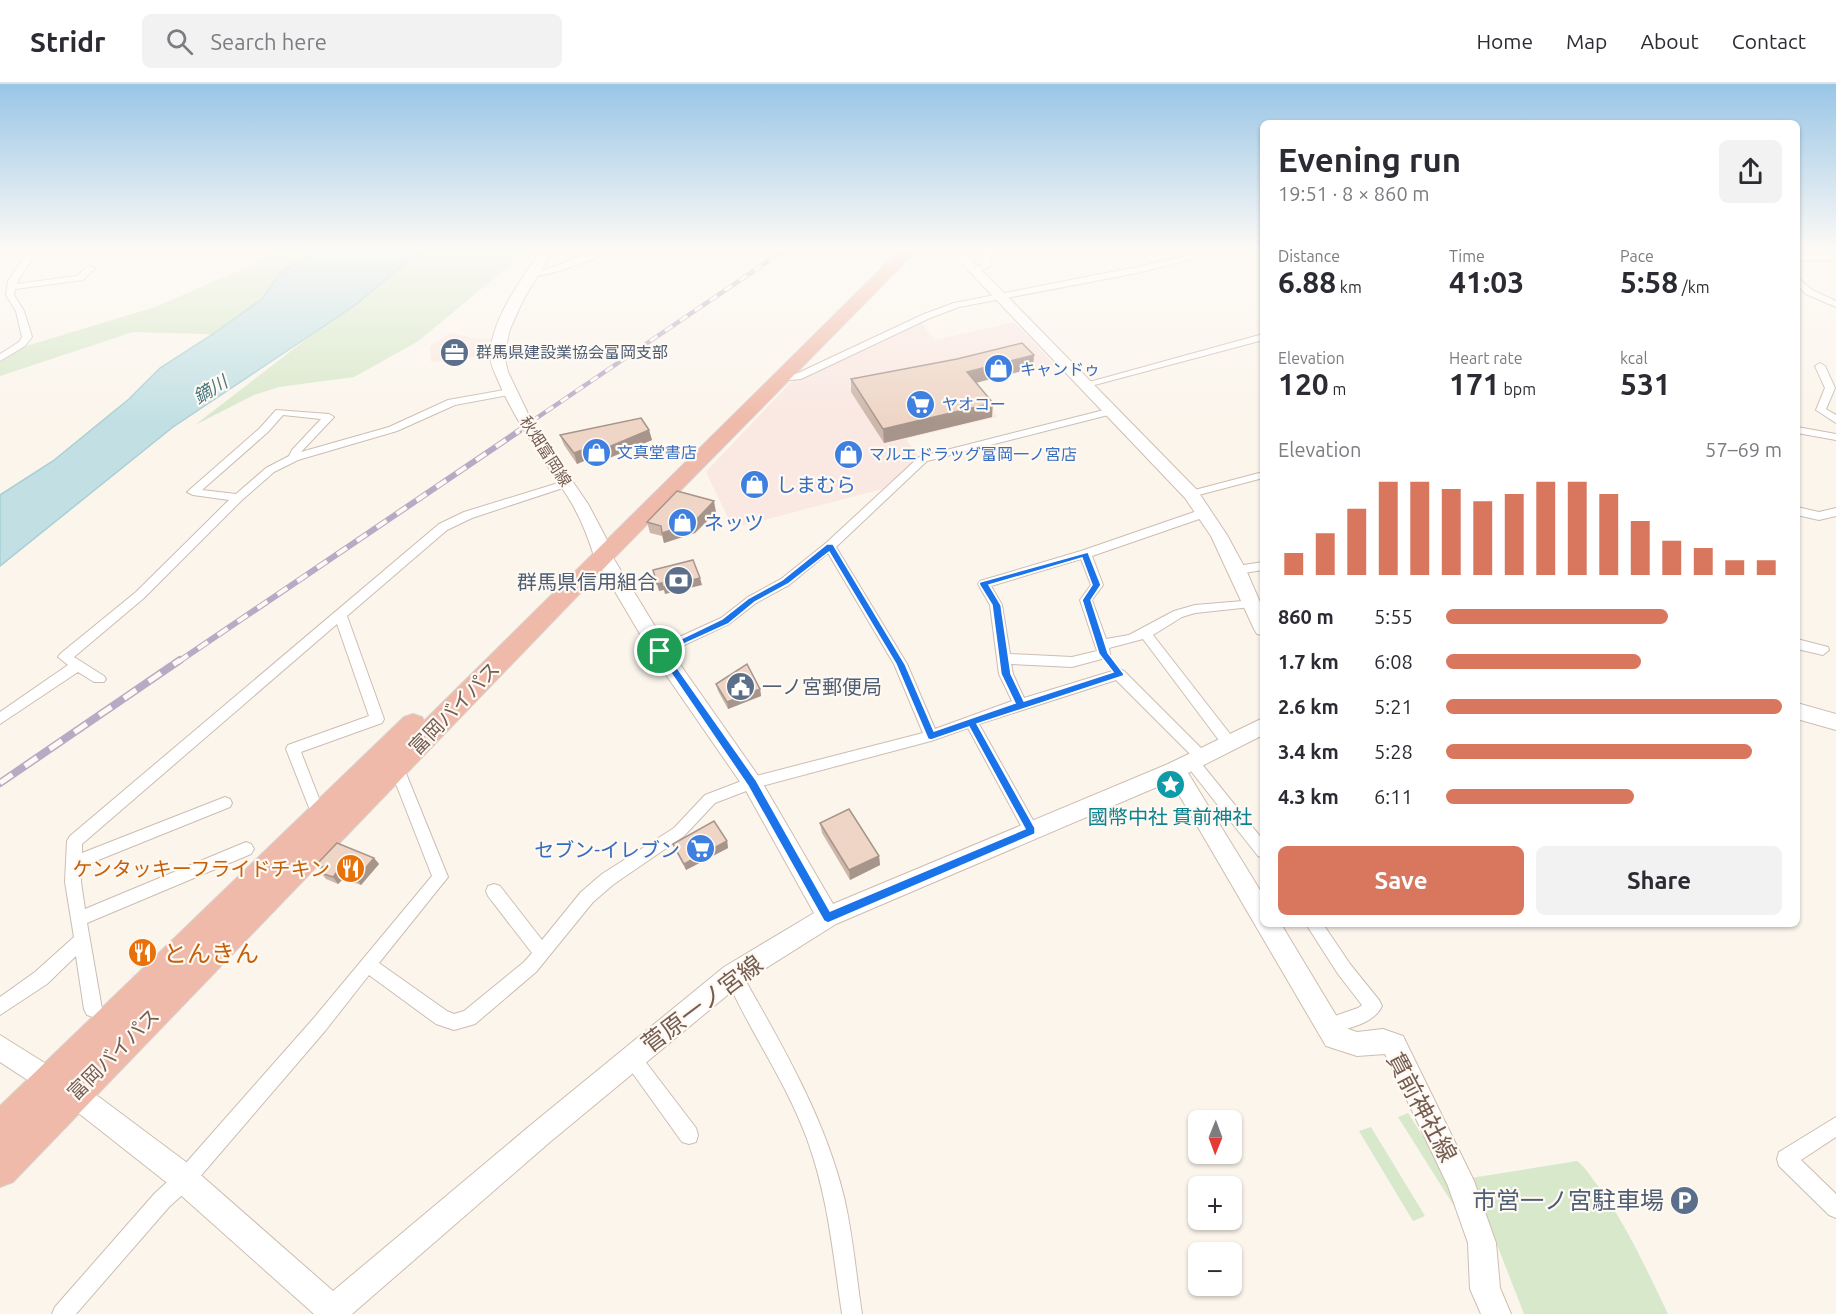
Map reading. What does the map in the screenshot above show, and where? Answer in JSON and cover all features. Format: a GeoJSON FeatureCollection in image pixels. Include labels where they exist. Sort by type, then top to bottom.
{"type":"FeatureCollection","features":[{"type":"Feature","properties":{"kind":"highway","name":"富岡バイパス"},"geometry":{"type":"LineString","coordinates":[[0,1169],[62,1088],[840,306]]}},
{"type":"Feature","properties":{"kind":"highway","name":"富岡バイパス"},"geometry":{"type":"LineString","coordinates":[[0,1130],[62,1088],[396,766],[601,549],[852,306]]}},
{"type":"Feature","properties":{"kind":"main road","name":"秋畑富岡線"},"geometry":{"type":"LineString","coordinates":[[515,306],[501,333],[497,356],[510,392],[526,425],[568,483],[601,549],[660,651],[752,783],[828,917]]}},
{"type":"Feature","properties":{"kind":"main road"},"geometry":{"type":"LineString","coordinates":[[1011,306],[1191,494],[1219,535],[1260,622]]}},
{"type":"Feature","properties":{"kind":"main road"},"geometry":{"type":"LineString","coordinates":[[1800,712],[1836,722]]}},
{"type":"Feature","properties":{"kind":"main road","name":"菅原一ノ宮線"},"geometry":{"type":"LineString","coordinates":[[331,1312],[733,975],[828,917],[1190,763],[1260,728]]}},
{"type":"Feature","properties":{"kind":"main road"},"geometry":{"type":"LineString","coordinates":[[1190,763],[1260,910]]}},
{"type":"Feature","properties":{"kind":"main road","name":"貫前神社線"},"geometry":{"type":"LineString","coordinates":[[1270,927],[1335,1037],[1357,1044],[1383,1041],[1394,1045],[1460,1181],[1482,1243],[1485,1289],[1496,1314]]}},
{"type":"Feature","properties":{"kind":"main road"},"geometry":{"type":"LineString","coordinates":[[0,1047],[62,1088],[185,1179],[331,1312]]}},
{"type":"Feature","properties":{"kind":"street"},"geometry":{"type":"LineString","coordinates":[[0,358],[22,344],[27,337],[17,306]]}},
{"type":"Feature","properties":{"kind":"street"},"geometry":{"type":"LineString","coordinates":[[780,378],[798,377],[927,316],[953,306]]}},
{"type":"Feature","properties":{"kind":"street"},"geometry":{"type":"LineString","coordinates":[[1087,384],[1260,338]]}},
{"type":"Feature","properties":{"kind":"street"},"geometry":{"type":"LineString","coordinates":[[1820,366],[1830,388],[1821,410],[1836,420]]}},
{"type":"Feature","properties":{"kind":"street"},"geometry":{"type":"LineString","coordinates":[[99,679],[65,657],[140,595],[238,498],[270,470],[294,458],[393,429],[452,402],[510,392]]}},
{"type":"Feature","properties":{"kind":"street"},"geometry":{"type":"LineString","coordinates":[[660,651],[725,621],[752,600],[785,582],[830,546],[924,459],[1112,411]]}},
{"type":"Feature","properties":{"kind":"street"},"geometry":{"type":"LineString","coordinates":[[238,498],[193,492],[264,430],[280,412],[329,417],[296,452],[294,458]]}},
{"type":"Feature","properties":{"kind":"street"},"geometry":{"type":"LineString","coordinates":[[1800,431],[1836,438]]}},
{"type":"Feature","properties":{"kind":"street"},"geometry":{"type":"LineString","coordinates":[[1191,494],[1260,476]]}},
{"type":"Feature","properties":{"kind":"street"},"geometry":{"type":"LineString","coordinates":[[93,1009],[73,882],[75,841],[443,527],[468,515],[568,483]]}},
{"type":"Feature","properties":{"kind":"street"},"geometry":{"type":"LineString","coordinates":[[1800,513],[1820,516],[1836,512]]}},
{"type":"Feature","properties":{"kind":"street"},"geometry":{"type":"LineString","coordinates":[[1020,704],[1006,674],[996,605],[984,584],[1085,554],[1204,513]]}},
{"type":"Feature","properties":{"kind":"street"},"geometry":{"type":"LineString","coordinates":[[830,546],[900,664],[931,736]]}},
{"type":"Feature","properties":{"kind":"street"},"geometry":{"type":"LineString","coordinates":[[1085,554],[1097,585],[1086,600],[1103,650],[1119,674],[1260,847]]}},
{"type":"Feature","properties":{"kind":"street"},"geometry":{"type":"LineString","coordinates":[[1237,570],[1260,566]]}},
{"type":"Feature","properties":{"kind":"street"},"geometry":{"type":"LineString","coordinates":[[1004,659],[1072,662],[1132,639],[1178,614],[1195,609],[1251,603]]}},
{"type":"Feature","properties":{"kind":"street"},"geometry":{"type":"LineString","coordinates":[[315,806],[293,749],[377,719],[340,615]]}},
{"type":"Feature","properties":{"kind":"street"},"geometry":{"type":"LineString","coordinates":[[1145,633],[1229,743]]}},
{"type":"Feature","properties":{"kind":"street"},"geometry":{"type":"LineString","coordinates":[[1800,645],[1823,650]]}},
{"type":"Feature","properties":{"kind":"street"},"geometry":{"type":"LineString","coordinates":[[0,719],[78,665]]}},
{"type":"Feature","properties":{"kind":"street"},"geometry":{"type":"LineString","coordinates":[[367,964],[442,1018],[454,1022],[469,1018],[530,967],[587,897],[608,879],[679,832],[710,799],[752,783],[931,736],[1020,704],[1119,674]]}},
{"type":"Feature","properties":{"kind":"street"},"geometry":{"type":"LineString","coordinates":[[971,722],[1031,831]]}},
{"type":"Feature","properties":{"kind":"street"},"geometry":{"type":"LineString","coordinates":[[62,1314],[162,1200],[185,1179],[319,1025],[440,877],[396,766]]}},
{"type":"Feature","properties":{"kind":"street"},"geometry":{"type":"LineString","coordinates":[[74,863],[225,803]]}},
{"type":"Feature","properties":{"kind":"street"},"geometry":{"type":"LineString","coordinates":[[78,919],[246,849]]}},
{"type":"Feature","properties":{"kind":"street"},"geometry":{"type":"LineString","coordinates":[[494,891],[542,952]]}},
{"type":"Feature","properties":{"kind":"street"},"geometry":{"type":"LineString","coordinates":[[1316,927],[1344,969],[1373,1006],[1363,1015],[1329,1026]]}},
{"type":"Feature","properties":{"kind":"street"},"geometry":{"type":"LineString","coordinates":[[0,1007],[41,978],[81,941]]}},
{"type":"Feature","properties":{"kind":"street"},"geometry":{"type":"LineString","coordinates":[[733,975],[793,1084],[815,1138],[834,1196],[852,1314]]}},
{"type":"Feature","properties":{"kind":"street"},"geometry":{"type":"LineString","coordinates":[[632,1058],[689,1135]]}},
{"type":"Feature","properties":{"kind":"street"},"geometry":{"type":"LineString","coordinates":[[1836,1126],[1786,1159],[1836,1208]]}},
{"type":"Feature","properties":{"kind":"shaded area"},"geometry":{"type":"Polygon","coordinates":[[[921,322],[935,340],[1014,322],[1055,365],[971,384],[997,417],[906,439],[919,458],[882,489],[733,528],[706,472],[792,381],[921,322]]]}},
{"type":"Feature","properties":{"kind":"shaded area"},"geometry":{"type":"Polygon","coordinates":[[[450,333],[480,339],[493,338],[489,355],[431,362],[430,346],[450,333]]]}},
{"type":"Feature","properties":{"kind":"green space"},"geometry":{"type":"Polygon","coordinates":[[[460,306],[417,342],[354,377],[279,387],[254,395],[195,425],[309,337],[133,332],[0,376],[0,354],[155,307],[460,306]]]}},
{"type":"Feature","properties":{"kind":"green space"},"geometry":{"type":"Polygon","coordinates":[[[1408,1113],[1464,1201],[1454,1206],[1398,1117],[1408,1113]]]}},
{"type":"Feature","properties":{"kind":"green space"},"geometry":{"type":"Polygon","coordinates":[[[1371,1127],[1425,1216],[1413,1221],[1359,1131],[1371,1127]]]}},
{"type":"Feature","properties":{"kind":"green space"},"geometry":{"type":"Polygon","coordinates":[[[1577,1161],[1591,1176],[1618,1217],[1668,1314],[1524,1314],[1471,1178],[1577,1161]]]}},
{"type":"Feature","properties":{"kind":"water","name":"鏑川"},"geometry":{"type":"Polygon","coordinates":[[[252,306],[353,306],[173,427],[0,566],[0,495],[53,461],[129,399],[160,368],[252,306]]]}},
{"type":"Feature","properties":{"kind":"building","name":"ヤオコー"},"geometry":{"type":"Polygon","coordinates":[[[1022,343],[1034,355],[967,372],[993,403],[883,429],[851,379],[957,359],[1022,343]]]}},
{"type":"Feature","properties":{"kind":"building"},"geometry":{"type":"Polygon","coordinates":[[[641,418],[649,430],[592,454],[588,448],[574,453],[560,435],[641,418]]]}},
{"type":"Feature","properties":{"kind":"building"},"geometry":{"type":"Polygon","coordinates":[[[677,491],[714,501],[693,523],[662,533],[661,526],[647,522],[677,491]]]}},
{"type":"Feature","properties":{"kind":"building"},"geometry":{"type":"Polygon","coordinates":[[[693,560],[700,578],[663,587],[662,583],[657,584],[653,570],[693,560]]]}},
{"type":"Feature","properties":{"kind":"building","name":"一ノ宮郵便局"},"geometry":{"type":"Polygon","coordinates":[[[747,664],[760,689],[727,702],[716,684],[747,664]]]}},
{"type":"Feature","properties":{"kind":"building"},"geometry":{"type":"Polygon","coordinates":[[[849,809],[879,856],[849,870],[820,823],[849,809]]]}},
{"type":"Feature","properties":{"kind":"building","name":"セブン-イレブン"},"geometry":{"type":"Polygon","coordinates":[[[714,821],[727,841],[684,864],[673,844],[714,821]]]}},
{"type":"Feature","properties":{"kind":"building","name":"ケンタッキーフライドチキン"},"geometry":{"type":"Polygon","coordinates":[[[337,843],[374,858],[356,879],[337,872],[333,877],[321,873],[324,868],[317,864],[337,843]]]}},
{"type":"Feature","properties":{"kind":"railway"},"geometry":{"type":"LineString","coordinates":[[516,432],[701,306]]}},
{"type":"Feature","properties":{"kind":"railway"},"geometry":{"type":"LineString","coordinates":[[178,662],[519,431]]}},
{"type":"Feature","properties":{"kind":"railway"},"geometry":{"type":"LineString","coordinates":[[0,783],[180,660]]}},
{"type":"Feature","properties":{"kind":"place","name":"群馬県建設業協会富岡支部"},"geometry":{"type":"Point","coordinates":[455,352]}},
{"type":"Feature","properties":{"kind":"place","name":"キャンドゥ"},"geometry":{"type":"Point","coordinates":[999,369]}},
{"type":"Feature","properties":{"kind":"place","name":"ヤオコー"},"geometry":{"type":"Point","coordinates":[921,404]}},
{"type":"Feature","properties":{"kind":"place","name":"文真堂書店"},"geometry":{"type":"Point","coordinates":[596,452]}},
{"type":"Feature","properties":{"kind":"place","name":"マルエドラッグ富岡一ノ宮店"},"geometry":{"type":"Point","coordinates":[848,454]}},
{"type":"Feature","properties":{"kind":"place","name":"しまむら"},"geometry":{"type":"Point","coordinates":[755,484]}},
{"type":"Feature","properties":{"kind":"place","name":"ネッツ"},"geometry":{"type":"Point","coordinates":[683,522]}},
{"type":"Feature","properties":{"kind":"place","name":"群馬県信用組合"},"geometry":{"type":"Point","coordinates":[678,581]}},
{"type":"Feature","properties":{"kind":"place","name":"一ノ宮郵便局"},"geometry":{"type":"Point","coordinates":[741,686]}},
{"type":"Feature","properties":{"kind":"place","name":"國幣中社 貫前神社"},"geometry":{"type":"Point","coordinates":[1170,785]}},
{"type":"Feature","properties":{"kind":"place","name":"セブン-イレブン"},"geometry":{"type":"Point","coordinates":[701,849]}},
{"type":"Feature","properties":{"kind":"place","name":"ケンタッキーフライドチキン"},"geometry":{"type":"Point","coordinates":[351,868]}},
{"type":"Feature","properties":{"kind":"place","name":"とんきん"},"geometry":{"type":"Point","coordinates":[142,953]}},
{"type":"Feature","properties":{"kind":"place","name":"市営一ノ宮駐車場"},"geometry":{"type":"Point","coordinates":[1685,1200]}},
{"type":"Feature","properties":{"kind":"route"},"geometry":{"type":"LineString","coordinates":[[660,651],[725,621],[752,600],[785,582],[830,546],[900,664],[931,736],[1020,704],[1006,674],[996,605],[984,584],[1085,554],[1097,585],[1086,600],[1104,654],[1119,674],[1020,704],[971,722],[1031,831],[828,917],[752,783],[660,651]]}}]}
